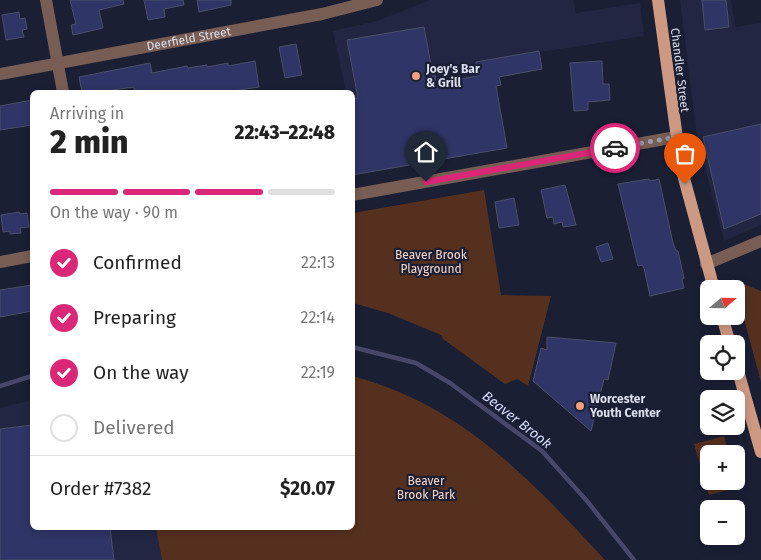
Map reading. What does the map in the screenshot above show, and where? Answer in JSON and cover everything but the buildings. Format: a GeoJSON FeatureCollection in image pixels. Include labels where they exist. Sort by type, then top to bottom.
{"type":"FeatureCollection","features":[{"type":"Feature","properties":{"kind":"main road","name":"Chandler Street"},"geometry":{"type":"LineString","coordinates":[[658,0],[681,167],[711,280]]}},
{"type":"Feature","properties":{"kind":"main road"},"geometry":{"type":"LineString","coordinates":[[741,380],[761,452]]}},
{"type":"Feature","properties":{"kind":"street"},"geometry":{"type":"LineString","coordinates":[[46,0],[63,90]]}},
{"type":"Feature","properties":{"kind":"street","name":"Deerfield Street"},"geometry":{"type":"LineString","coordinates":[[0,74],[322,14],[377,0]]}},
{"type":"Feature","properties":{"kind":"street"},"geometry":{"type":"LineString","coordinates":[[355,194],[676,137]]}},
{"type":"Feature","properties":{"kind":"street"},"geometry":{"type":"LineString","coordinates":[[706,264],[761,241]]}},
{"type":"Feature","properties":{"kind":"street"},"geometry":{"type":"LineString","coordinates":[[0,262],[30,256]]}},
{"type":"Feature","properties":{"kind":"shaded area"},"geometry":{"type":"Polygon","coordinates":[[[430,0],[573,0],[576,13],[640,3],[644,36],[476,62],[478,76],[355,99],[355,90],[346,90],[333,31],[377,21],[430,0]]]}},
{"type":"Feature","properties":{"kind":"shaded area"},"geometry":{"type":"Polygon","coordinates":[[[680,0],[731,0],[735,27],[761,23],[761,225],[724,241],[697,137],[680,0]]]}},
{"type":"Feature","properties":{"kind":"shaded area"},"geometry":{"type":"Polygon","coordinates":[[[30,400],[30,530],[158,530],[162,560],[0,560],[0,408],[30,400]]]}},
{"type":"Feature","properties":{"kind":"green space","name":"Beaver Brook Playground"},"geometry":{"type":"Polygon","coordinates":[[[484,190],[501,295],[551,296],[528,386],[517,379],[505,384],[443,339],[441,335],[388,313],[355,304],[355,213],[484,190]]]}},
{"type":"Feature","properties":{"kind":"green space"},"geometry":{"type":"Polygon","coordinates":[[[745,284],[761,291],[761,382],[745,322],[745,284]]]}},
{"type":"Feature","properties":{"kind":"green space","name":"Beaver Brook Park"},"geometry":{"type":"Polygon","coordinates":[[[355,377],[392,389],[428,406],[461,426],[521,474],[605,560],[162,560],[156,530],[355,530],[355,377]]]}},
{"type":"Feature","properties":{"kind":"green space"},"geometry":{"type":"Polygon","coordinates":[[[724,436],[726,445],[700,445],[700,464],[694,444],[724,436]]]}},
{"type":"Feature","properties":{"kind":"green space"},"geometry":{"type":"Polygon","coordinates":[[[708,490],[728,490],[709,495],[708,490]]]}},
{"type":"Feature","properties":{"kind":"waterway","name":"Beaver Brook"},"geometry":{"type":"LineString","coordinates":[[355,348],[416,363],[450,383],[542,451],[587,501],[634,560]]}},
{"type":"Feature","properties":{"kind":"waterway","name":"Beaver Brook"},"geometry":{"type":"LineString","coordinates":[[0,386],[30,377]]}},
{"type":"Feature","properties":{"kind":"way so far"},"geometry":{"type":"LineString","coordinates":[[615,148],[676,137],[685,184]]}},
{"type":"Feature","properties":{"kind":"place","name":"Joey's Bar & Grill"},"geometry":{"type":"Point","coordinates":[416,76]}},
{"type":"Feature","properties":{"kind":"place","name":"Worcester Youth Center"},"geometry":{"type":"Point","coordinates":[580,406]}},
{"type":"Feature","properties":{"kind":"route"},"geometry":{"type":"LineString","coordinates":[[426,182],[615,148]]}}]}
